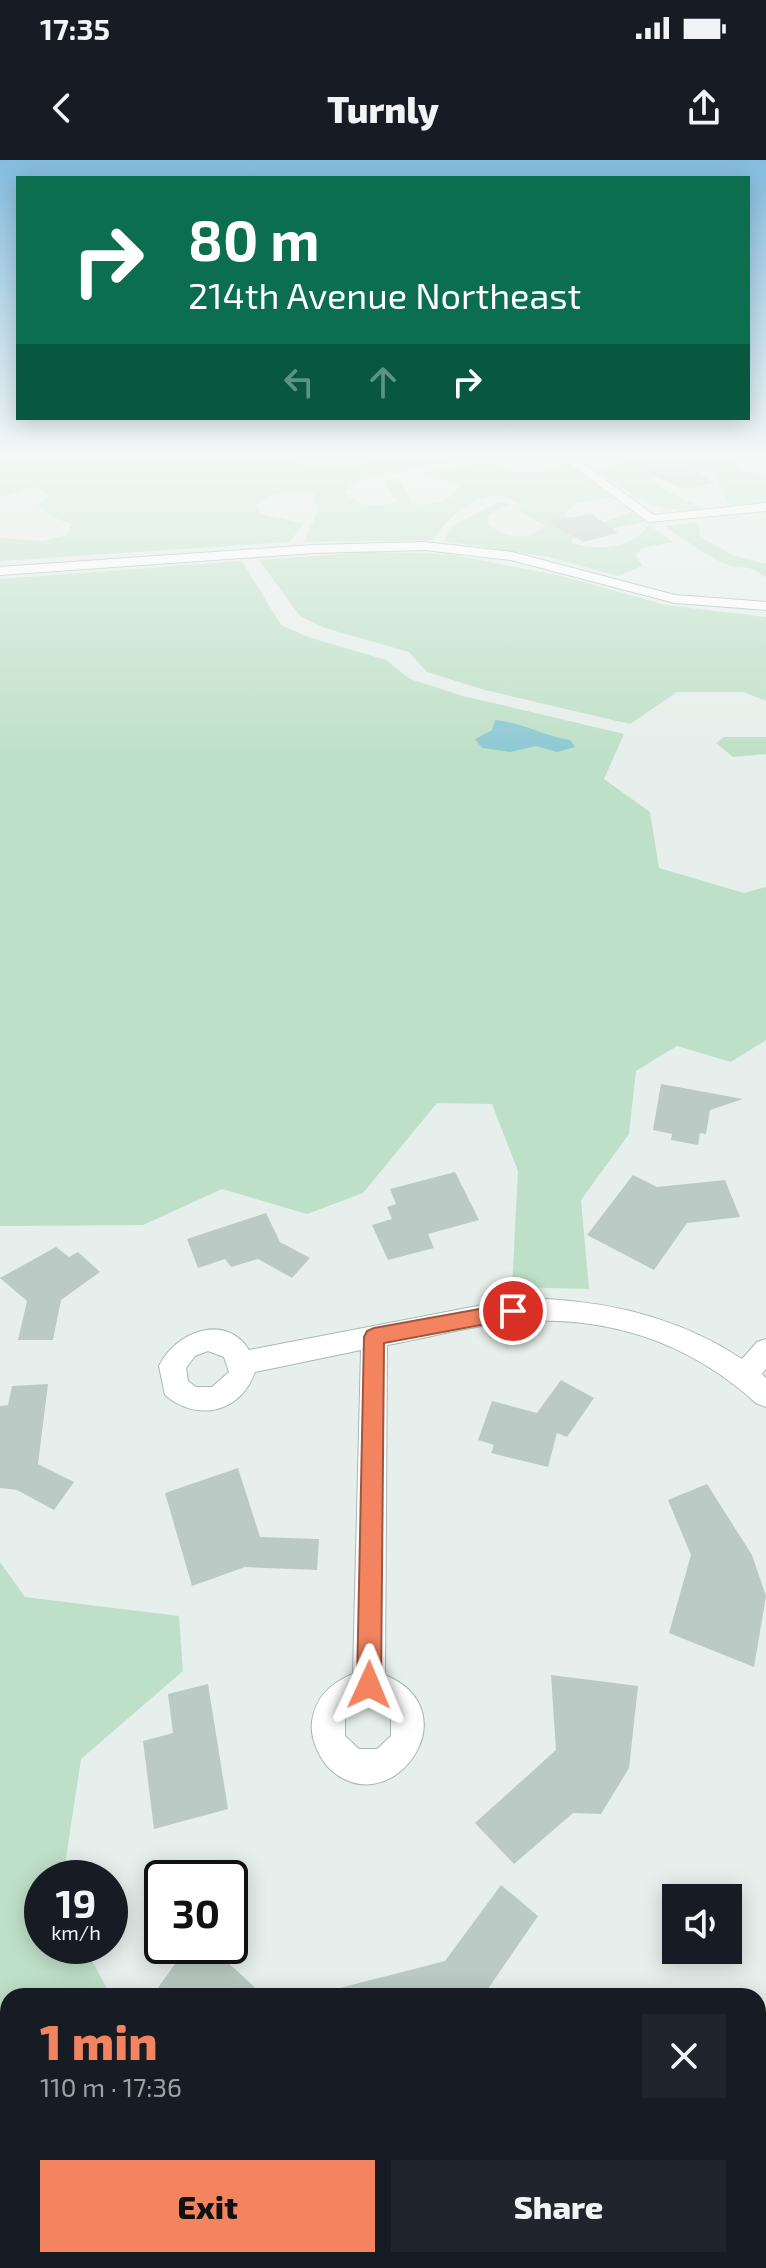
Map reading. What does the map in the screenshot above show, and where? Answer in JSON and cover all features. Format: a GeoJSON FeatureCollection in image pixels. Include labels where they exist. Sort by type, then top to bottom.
{"type":"FeatureCollection","features":[{"type":"Feature","properties":{"kind":"street"},"geometry":{"type":"LineString","coordinates":[[0,571],[222,555]]}},
{"type":"Feature","properties":{"kind":"street"},"geometry":{"type":"LineString","coordinates":[[507,555],[675,599],[766,606]]}},
{"type":"Feature","properties":{"kind":"street"},"geometry":{"type":"LineString","coordinates":[[242,1363],[513,1311],[564,1311],[622,1319],[689,1339],[746,1374],[766,1395]]}},
{"type":"Feature","properties":{"kind":"street"},"geometry":{"type":"LineString","coordinates":[[369,1685],[374,1337]]}},
{"type":"Feature","properties":{"kind":"street"},"geometry":{"type":"LineString","coordinates":[[746,1374],[766,1350]]}},
{"type":"Feature","properties":{"kind":"green space"},"geometry":{"type":"Polygon","coordinates":[[[0,555],[86,555],[0,561],[0,555]]]}},
{"type":"Feature","properties":{"kind":"green space"},"geometry":{"type":"Polygon","coordinates":[[[325,555],[456,555],[562,576],[665,605],[766,617],[766,701],[744,692],[677,692],[630,724],[485,690],[427,672],[409,652],[325,628],[300,616],[259,560],[325,555]]]}},
{"type":"Feature","properties":{"kind":"green space"},"geometry":{"type":"Polygon","coordinates":[[[538,555],[636,555],[642,566],[618,576],[538,555]]]}},
{"type":"Feature","properties":{"kind":"green space"},"geometry":{"type":"Polygon","coordinates":[[[709,555],[733,555],[766,564],[766,578],[753,569],[709,555]]]}},
{"type":"Feature","properties":{"kind":"green space"},"geometry":{"type":"Polygon","coordinates":[[[242,561],[281,625],[308,637],[386,660],[410,679],[463,696],[624,734],[604,779],[650,812],[659,868],[744,893],[766,887],[766,1040],[731,1062],[677,1046],[636,1071],[629,1134],[581,1200],[589,1289],[512,1287],[518,1171],[492,1104],[437,1103],[363,1193],[307,1214],[222,1189],[143,1225],[0,1226],[0,579],[242,561]]]}},
{"type":"Feature","properties":{"kind":"green space"},"geometry":{"type":"Polygon","coordinates":[[[724,737],[766,737],[766,754],[733,757],[716,743],[724,737]]]}},
{"type":"Feature","properties":{"kind":"green space"},"geometry":{"type":"Polygon","coordinates":[[[0,1562],[25,1597],[179,1616],[183,1671],[81,1759],[66,1860],[24,1860],[24,1964],[94,1964],[107,1988],[0,1988],[0,1562]]]}},
{"type":"Feature","properties":{"kind":"water"},"geometry":{"type":"Polygon","coordinates":[[[495,720],[570,740],[575,747],[557,752],[536,746],[510,752],[482,748],[475,739],[492,730],[495,720]]]}},
{"type":"Feature","properties":{"kind":"building"},"geometry":{"type":"Polygon","coordinates":[[[661,1084],[743,1099],[710,1110],[706,1134],[700,1133],[698,1145],[671,1140],[672,1134],[653,1130],[661,1084]]]}},
{"type":"Feature","properties":{"kind":"building"},"geometry":{"type":"Polygon","coordinates":[[[455,1172],[479,1220],[428,1234],[434,1248],[388,1260],[372,1225],[392,1219],[387,1207],[396,1204],[390,1189],[455,1172]]]}},
{"type":"Feature","properties":{"kind":"building"},"geometry":{"type":"Polygon","coordinates":[[[633,1175],[657,1187],[725,1180],[740,1217],[687,1223],[654,1270],[587,1235],[633,1175]]]}},
{"type":"Feature","properties":{"kind":"building"},"geometry":{"type":"Polygon","coordinates":[[[266,1213],[280,1242],[310,1258],[292,1278],[258,1259],[231,1267],[225,1259],[198,1268],[187,1239],[266,1213]]]}},
{"type":"Feature","properties":{"kind":"building"},"geometry":{"type":"Polygon","coordinates":[[[56,1247],[69,1257],[78,1252],[100,1272],[61,1300],[53,1340],[18,1340],[27,1301],[0,1278],[56,1247]]]}},
{"type":"Feature","properties":{"kind":"building"},"geometry":{"type":"Polygon","coordinates":[[[561,1380],[594,1398],[567,1437],[557,1433],[548,1467],[491,1453],[494,1445],[478,1440],[492,1401],[537,1413],[561,1380]]]}},
{"type":"Feature","properties":{"kind":"building"},"geometry":{"type":"Polygon","coordinates":[[[48,1384],[38,1464],[74,1482],[54,1510],[17,1490],[0,1488],[0,1406],[8,1405],[12,1386],[48,1384]]]}},
{"type":"Feature","properties":{"kind":"building"},"geometry":{"type":"Polygon","coordinates":[[[238,1468],[260,1537],[319,1539],[317,1570],[245,1567],[192,1586],[165,1493],[238,1468]]]}},
{"type":"Feature","properties":{"kind":"building"},"geometry":{"type":"Polygon","coordinates":[[[707,1484],[752,1555],[766,1596],[754,1667],[669,1633],[691,1555],[668,1500],[707,1484]]]}},
{"type":"Feature","properties":{"kind":"building"},"geometry":{"type":"Polygon","coordinates":[[[551,1675],[638,1686],[629,1768],[601,1814],[573,1813],[514,1864],[475,1823],[556,1750],[551,1675]]]}},
{"type":"Feature","properties":{"kind":"building"},"geometry":{"type":"Polygon","coordinates":[[[208,1684],[228,1809],[154,1829],[143,1741],[173,1733],[168,1694],[208,1684]]]}},
{"type":"Feature","properties":{"kind":"building"},"geometry":{"type":"Polygon","coordinates":[[[501,1885],[538,1916],[488,1988],[340,1988],[445,1961],[501,1885]]]}},
{"type":"Feature","properties":{"kind":"building"},"geometry":{"type":"Polygon","coordinates":[[[175,1964],[229,1964],[255,1988],[158,1988],[175,1964]]]}},
{"type":"Feature","properties":{"kind":"route"},"geometry":{"type":"LineString","coordinates":[[369,1685],[374,1337],[513,1311]]}}]}
